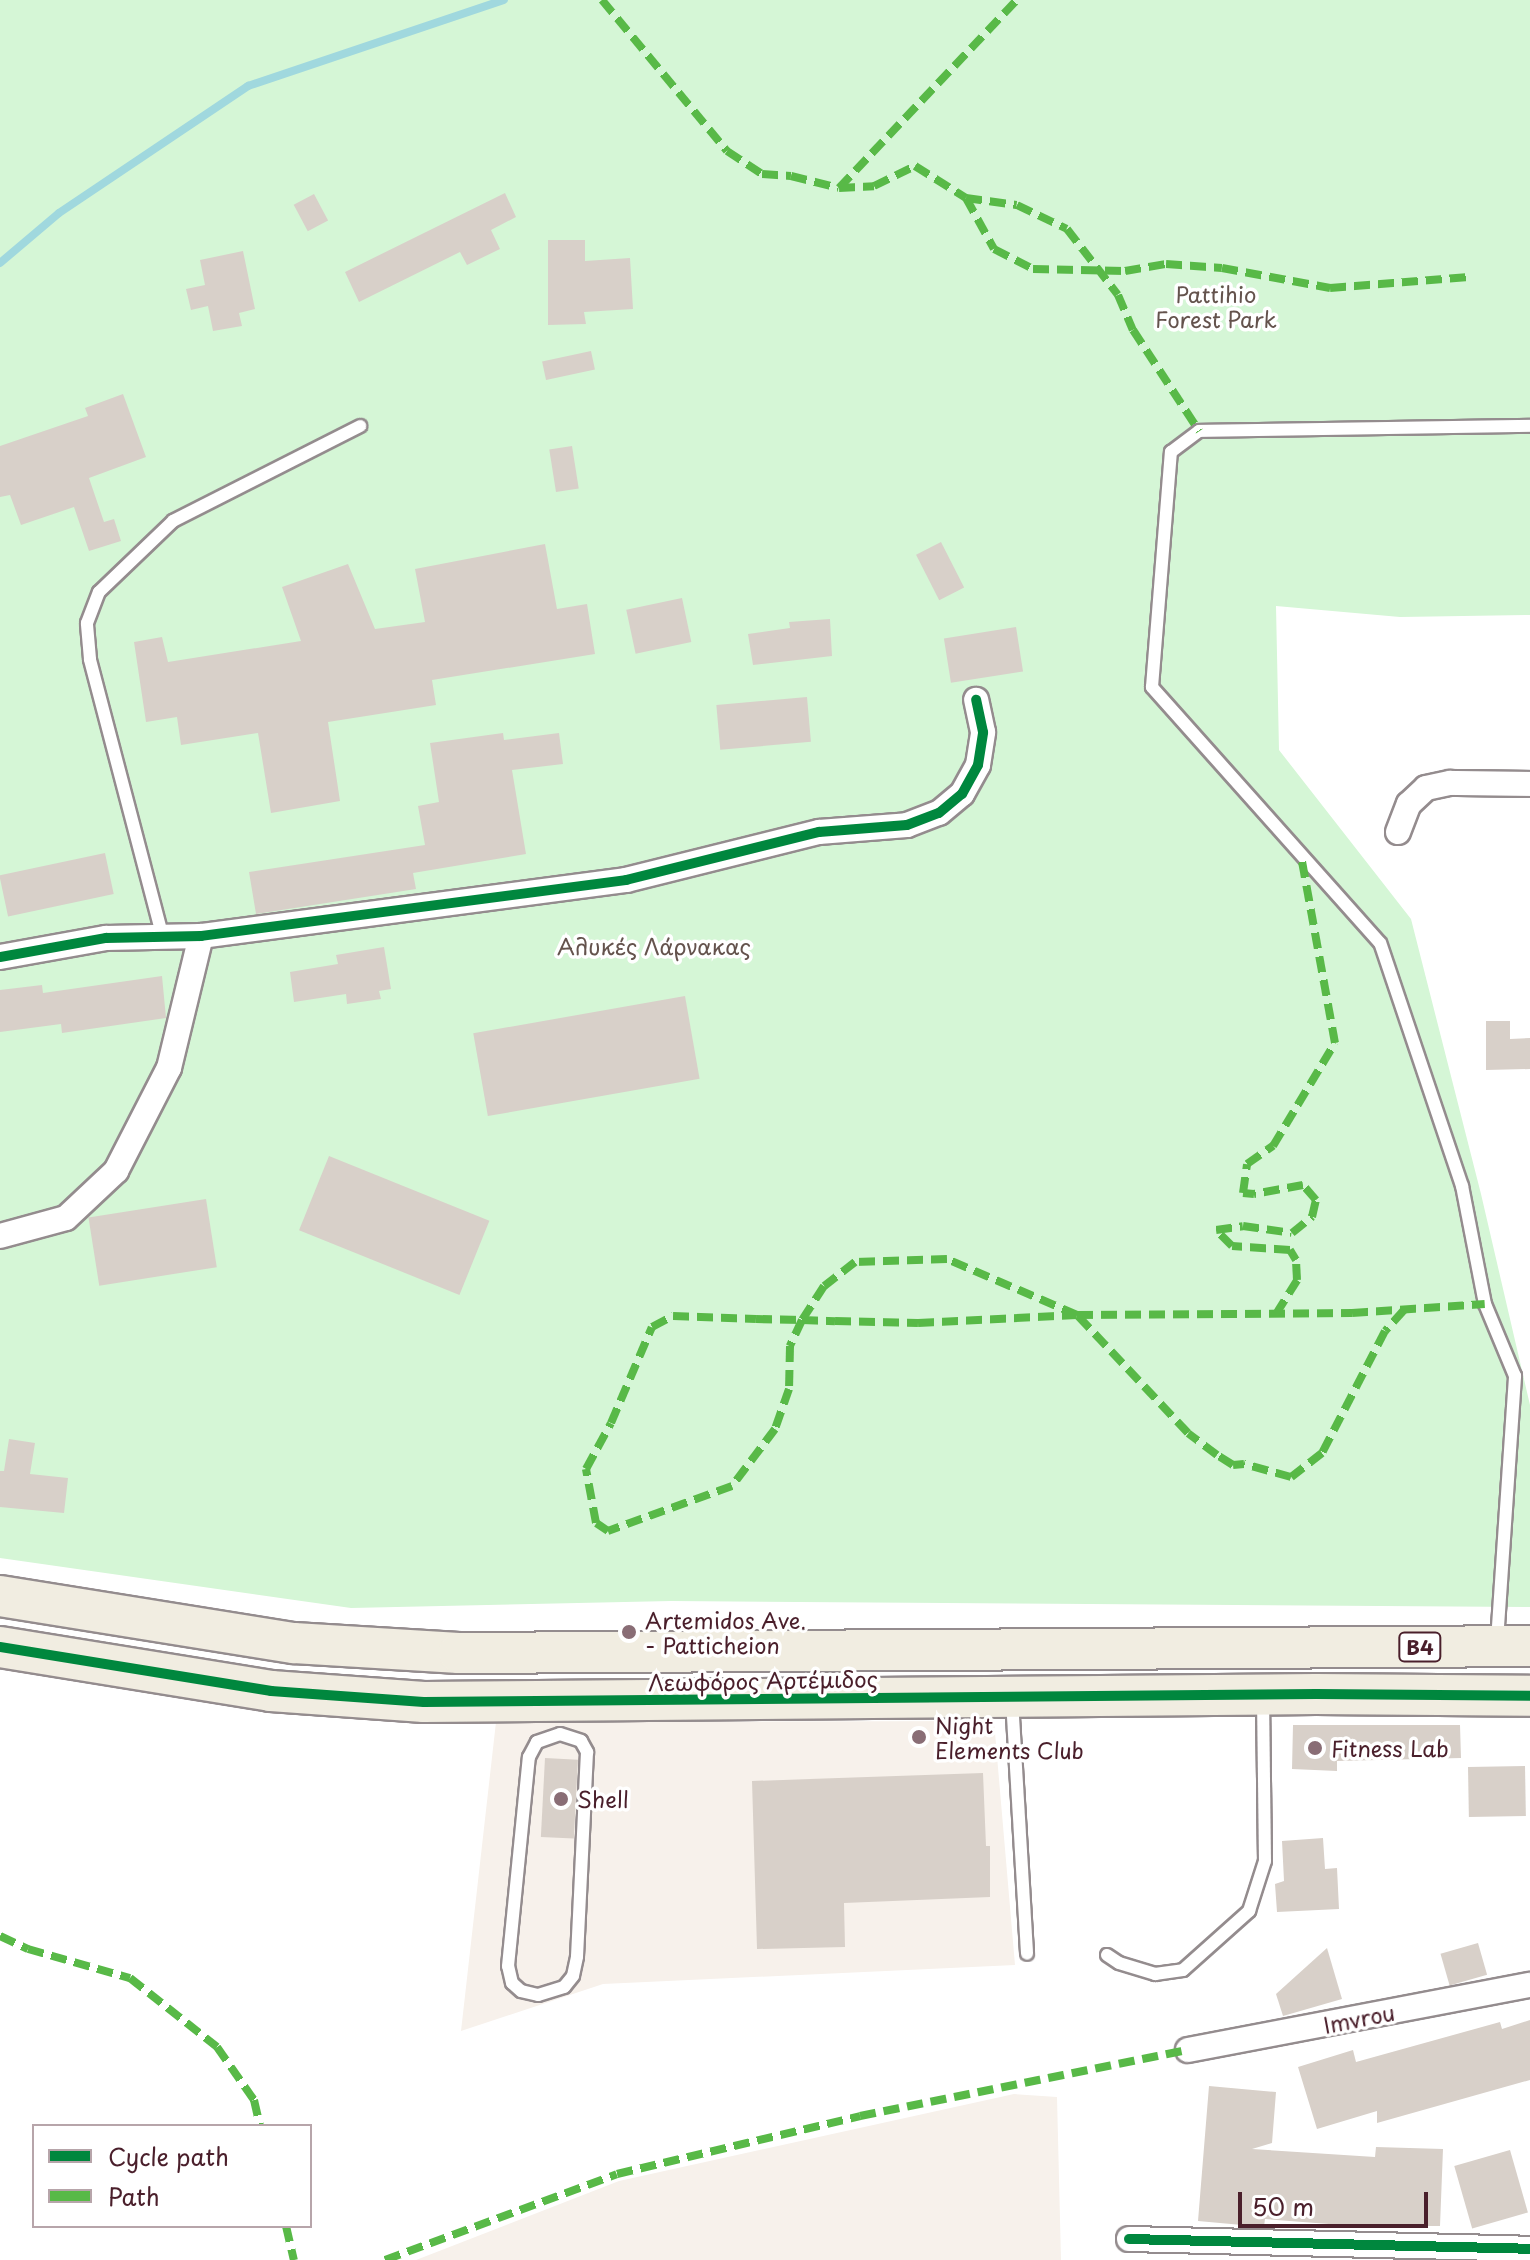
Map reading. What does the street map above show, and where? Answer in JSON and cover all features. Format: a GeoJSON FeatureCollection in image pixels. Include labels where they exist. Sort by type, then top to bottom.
{"type":"FeatureCollection","features":[{"type":"Feature","properties":{"kind":"main road","name":"Λεωφόρος Αρτέμιδος"},"geometry":{"type":"LineString","coordinates":[[0,1596],[294,1643],[459,1653],[1514,1646]]}},
{"type":"Feature","properties":{"kind":"main road","name":"Λεωφόρος Αρτέμιδος"},"geometry":{"type":"LineString","coordinates":[[0,1647],[271,1691],[424,1702],[1263,1694],[1530,1696]]}},
{"type":"Feature","properties":{"kind":"street"},"geometry":{"type":"LineString","coordinates":[[0,957],[106,938],[201,936],[626,880],[819,832],[907,825],[939,813],[962,794],[978,765],[983,732],[976,700]]}},
{"type":"Feature","properties":{"kind":"street"},"geometry":{"type":"LineString","coordinates":[[1398,832],[1409,804],[1426,788],[1450,783],[1530,784]]}},
{"type":"Feature","properties":{"kind":"street"},"geometry":{"type":"LineString","coordinates":[[0,1236],[66,1218],[116,1171],[169,1068],[201,936]]}},
{"type":"Feature","properties":{"kind":"street","name":"Imvrou"},"geometry":{"type":"LineString","coordinates":[[1188,2050],[1530,1985]]}},
{"type":"Feature","properties":{"kind":"street"},"geometry":{"type":"LineString","coordinates":[[1129,2239],[1530,2249]]}},
{"type":"Feature","properties":{"kind":"lane"},"geometry":{"type":"LineString","coordinates":[[163,938],[90,659],[87,623],[99,592],[173,521],[360,426]]}},
{"type":"Feature","properties":{"kind":"lane"},"geometry":{"type":"LineString","coordinates":[[1514,1646],[1515,1376],[1485,1304],[1462,1186],[1380,943],[1152,687],[1171,452],[1199,431],[1530,426]]}},
{"type":"Feature","properties":{"kind":"lane"},"geometry":{"type":"LineString","coordinates":[[1107,1955],[1119,1963],[1155,1974],[1183,1970],[1249,1911],[1265,1861],[1263,1694]]}},
{"type":"Feature","properties":{"kind":"lane"},"geometry":{"type":"LineString","coordinates":[[1012,1697],[1027,1954]]}},
{"type":"Feature","properties":{"kind":"lane"},"geometry":{"type":"LineString","coordinates":[[560,1734],[581,1741],[587,1752],[577,1957],[573,1976],[564,1987],[538,1995],[521,1991],[512,1983],[508,1966],[529,1757],[537,1742],[560,1734]]}},
{"type":"Feature","properties":{"kind":"shaded area"},"geometry":{"type":"Polygon","coordinates":[[[994,1721],[1015,1965],[603,1984],[461,2031],[496,1722],[994,1721]]]}},
{"type":"Feature","properties":{"kind":"shaded area"},"geometry":{"type":"Polygon","coordinates":[[[1014,2094],[1057,2097],[1061,2260],[416,2260],[619,2181],[1014,2094]]]}},
{"type":"Feature","properties":{"kind":"green space","name":"Αλυκές Λάρνακας"},"geometry":{"type":"Polygon","coordinates":[[[0,0],[1530,0],[1530,615],[1400,617],[1276,606],[1279,750],[1411,919],[1481,1194],[1530,1405],[1530,1607],[671,1601],[351,1608],[0,1558],[0,0]]]}},
{"type":"Feature","properties":{"kind":"building"},"geometry":{"type":"Polygon","coordinates":[[[505,193],[516,217],[491,230],[500,249],[467,265],[460,252],[359,302],[345,272],[505,193]]]}},
{"type":"Feature","properties":{"kind":"building"},"geometry":{"type":"Polygon","coordinates":[[[314,194],[328,220],[308,231],[294,205],[314,194]]]}},
{"type":"Feature","properties":{"kind":"building"},"geometry":{"type":"Polygon","coordinates":[[[548,240],[585,240],[585,261],[630,258],[633,309],[584,312],[586,324],[548,325],[548,240]]]}},
{"type":"Feature","properties":{"kind":"building"},"geometry":{"type":"Polygon","coordinates":[[[243,251],[255,309],[239,313],[242,326],[213,331],[208,306],[191,310],[186,289],[205,285],[200,260],[243,251]]]}},
{"type":"Feature","properties":{"kind":"building"},"geometry":{"type":"Polygon","coordinates":[[[591,351],[595,370],[546,380],[542,361],[591,351]]]}},
{"type":"Feature","properties":{"kind":"building"},"geometry":{"type":"Polygon","coordinates":[[[123,394],[146,457],[89,478],[104,522],[114,519],[121,541],[89,551],[74,507],[21,525],[10,495],[0,497],[0,446],[88,416],[85,408],[123,394]]]}},
{"type":"Feature","properties":{"kind":"building"},"geometry":{"type":"Polygon","coordinates":[[[572,446],[579,488],[556,492],[549,450],[572,446]]]}},
{"type":"Feature","properties":{"kind":"building"},"geometry":{"type":"Polygon","coordinates":[[[941,542],[964,587],[939,600],[916,555],[941,542]]]}},
{"type":"Feature","properties":{"kind":"building"},"geometry":{"type":"Polygon","coordinates":[[[545,544],[557,609],[587,604],[595,654],[432,680],[436,705],[328,722],[340,801],[271,813],[258,733],[181,745],[177,717],[146,722],[134,642],[162,637],[168,662],[301,641],[282,587],[348,564],[375,629],[425,622],[415,569],[545,544]]]}},
{"type":"Feature","properties":{"kind":"building"},"geometry":{"type":"Polygon","coordinates":[[[682,598],[691,642],[636,654],[626,610],[682,598]]]}},
{"type":"Feature","properties":{"kind":"building"},"geometry":{"type":"Polygon","coordinates":[[[830,619],[832,656],[753,665],[748,634],[790,628],[789,622],[830,619]]]}},
{"type":"Feature","properties":{"kind":"building"},"geometry":{"type":"Polygon","coordinates":[[[1016,627],[1023,671],[951,683],[944,638],[1016,627]]]}},
{"type":"Feature","properties":{"kind":"building"},"geometry":{"type":"Polygon","coordinates":[[[807,697],[811,742],[720,750],[716,705],[807,697]]]}},
{"type":"Feature","properties":{"kind":"building"},"geometry":{"type":"Polygon","coordinates":[[[503,733],[504,740],[559,733],[563,764],[512,770],[526,854],[413,873],[416,889],[256,914],[249,872],[425,845],[418,806],[439,802],[430,743],[503,733]]]}},
{"type":"Feature","properties":{"kind":"building"},"geometry":{"type":"Polygon","coordinates":[[[105,853],[114,894],[8,917],[0,875],[105,853]]]}},
{"type":"Feature","properties":{"kind":"building"},"geometry":{"type":"Polygon","coordinates":[[[384,947],[391,989],[379,991],[381,999],[347,1004],[346,994],[294,1002],[290,972],[338,964],[336,955],[384,947]]]}},
{"type":"Feature","properties":{"kind":"building"},"geometry":{"type":"Polygon","coordinates":[[[162,976],[166,1018],[62,1033],[61,1024],[0,1032],[0,990],[42,985],[43,993],[162,976]]]}},
{"type":"Feature","properties":{"kind":"building"},"geometry":{"type":"Polygon","coordinates":[[[685,996],[700,1079],[488,1116],[473,1033],[685,996]]]}},
{"type":"Feature","properties":{"kind":"building"},"geometry":{"type":"Polygon","coordinates":[[[1486,1021],[1510,1021],[1510,1039],[1530,1038],[1530,1069],[1486,1070],[1486,1021]]]}},
{"type":"Feature","properties":{"kind":"building"},"geometry":{"type":"Polygon","coordinates":[[[329,1156],[489,1221],[459,1295],[299,1230],[329,1156]]]}},
{"type":"Feature","properties":{"kind":"building"},"geometry":{"type":"Polygon","coordinates":[[[206,1199],[217,1267],[99,1286],[88,1218],[206,1199]]]}},
{"type":"Feature","properties":{"kind":"building"},"geometry":{"type":"Polygon","coordinates":[[[9,1439],[35,1443],[30,1474],[68,1478],[64,1513],[0,1507],[0,1471],[4,1471],[9,1439]]]}},
{"type":"Feature","properties":{"kind":"building"},"geometry":{"type":"Polygon","coordinates":[[[1293,1725],[1460,1725],[1461,1758],[1337,1761],[1337,1771],[1292,1769],[1293,1725]]]}},
{"type":"Feature","properties":{"kind":"building","name":"Shell"},"geometry":{"type":"Polygon","coordinates":[[[545,1758],[578,1760],[574,1839],[541,1837],[545,1758]]]}},
{"type":"Feature","properties":{"kind":"building"},"geometry":{"type":"Polygon","coordinates":[[[1525,1766],[1526,1816],[1469,1817],[1468,1767],[1525,1766]]]}},
{"type":"Feature","properties":{"kind":"building"},"geometry":{"type":"Polygon","coordinates":[[[983,1773],[986,1846],[990,1846],[990,1897],[844,1903],[845,1947],[757,1949],[752,1781],[983,1773]]]}},
{"type":"Feature","properties":{"kind":"building"},"geometry":{"type":"Polygon","coordinates":[[[1323,1838],[1325,1869],[1337,1868],[1339,1909],[1277,1912],[1275,1884],[1284,1881],[1282,1841],[1323,1838]]]}},
{"type":"Feature","properties":{"kind":"building"},"geometry":{"type":"Polygon","coordinates":[[[1478,1943],[1487,1975],[1450,1985],[1441,1954],[1478,1943]]]}},
{"type":"Feature","properties":{"kind":"building"},"geometry":{"type":"Polygon","coordinates":[[[1327,1948],[1342,1999],[1283,2016],[1276,1994],[1327,1948]]]}},
{"type":"Feature","properties":{"kind":"building"},"geometry":{"type":"Polygon","coordinates":[[[1530,2020],[1530,2080],[1377,2123],[1377,2111],[1317,2129],[1298,2067],[1353,2050],[1356,2062],[1500,2022],[1502,2029],[1530,2020]]]}},
{"type":"Feature","properties":{"kind":"building"},"geometry":{"type":"Polygon","coordinates":[[[1209,2086],[1276,2092],[1272,2143],[1252,2149],[1375,2157],[1376,2147],[1443,2149],[1440,2226],[1355,2226],[1265,2219],[1264,2227],[1198,2221],[1209,2086]]]}},
{"type":"Feature","properties":{"kind":"building"},"geometry":{"type":"Polygon","coordinates":[[[1510,2150],[1528,2212],[1472,2228],[1454,2166],[1510,2150]]]}},
{"type":"Feature","properties":{"kind":"waterway"},"geometry":{"type":"LineString","coordinates":[[0,263],[59,213],[248,86],[504,0]]}},
{"type":"Feature","properties":{"kind":"marked path"},"geometry":{"type":"LineString","coordinates":[[602,0],[727,151],[762,174],[791,176],[839,188],[874,186],[915,166],[966,198],[1017,205],[1067,229],[1118,295],[1133,330],[1199,431]]}},
{"type":"Feature","properties":{"kind":"marked path"},"geometry":{"type":"LineString","coordinates":[[839,188],[1017,0]]}},
{"type":"Feature","properties":{"kind":"marked path"},"geometry":{"type":"LineString","coordinates":[[966,198],[994,249],[1033,269],[1125,271],[1166,264],[1222,268],[1330,288],[1469,277]]}},
{"type":"Feature","properties":{"kind":"marked path"},"geometry":{"type":"LineString","coordinates":[[1276,1314],[1297,1280],[1296,1260],[1290,1250],[1232,1246],[1216,1230],[1243,1226],[1292,1233],[1312,1217],[1316,1200],[1303,1185],[1254,1194],[1243,1193],[1247,1164],[1273,1146],[1335,1043],[1301,855]]}},
{"type":"Feature","properties":{"kind":"marked path"},"geometry":{"type":"LineString","coordinates":[[1404,1310],[1385,1331],[1322,1453],[1291,1477],[1244,1464],[1233,1465],[1217,1455],[1188,1433],[1077,1315],[947,1259],[855,1262],[824,1286],[802,1320],[790,1346],[789,1389],[775,1429],[732,1486],[608,1531],[596,1523],[586,1469],[611,1423],[652,1327],[673,1316],[756,1319],[802,1320],[918,1323],[1077,1315],[1352,1313],[1485,1304]]}},
{"type":"Feature","properties":{"kind":"marked path"},"geometry":{"type":"LineString","coordinates":[[0,1936],[28,1949],[130,1978],[217,2047],[254,2100],[260,2124]]}},
{"type":"Feature","properties":{"kind":"marked path"},"geometry":{"type":"LineString","coordinates":[[385,2260],[617,2174],[860,2116],[1188,2050]]}},
{"type":"Feature","properties":{"kind":"marked path"},"geometry":{"type":"LineString","coordinates":[[286,2228],[294,2260]]}},
{"type":"Feature","properties":{"kind":"cycle path"},"geometry":{"type":"LineString","coordinates":[[0,957],[106,938],[201,936],[626,880],[819,832],[907,825],[939,813],[962,794],[978,765],[983,732],[976,700]]}},
{"type":"Feature","properties":{"kind":"cycle path"},"geometry":{"type":"LineString","coordinates":[[0,1647],[271,1691],[424,1702],[1316,1694],[1530,1696]]}},
{"type":"Feature","properties":{"kind":"cycle path"},"geometry":{"type":"LineString","coordinates":[[1129,2239],[1530,2249]]}},
{"type":"Feature","properties":{"kind":"place","name":"Artemidos Ave. - Patticheion"},"geometry":{"type":"Point","coordinates":[629,1632]}},
{"type":"Feature","properties":{"kind":"place","name":"Night Elements Club"},"geometry":{"type":"Point","coordinates":[919,1737]}},
{"type":"Feature","properties":{"kind":"place","name":"Fitness Lab"},"geometry":{"type":"Point","coordinates":[1315,1748]}},
{"type":"Feature","properties":{"kind":"place","name":"Shell"},"geometry":{"type":"Point","coordinates":[561,1799]}},
{"type":"Feature","properties":{"kind":"park label","name":"Pattihio Forest Park"},"geometry":{"type":"Point","coordinates":[1216,306]}}]}
